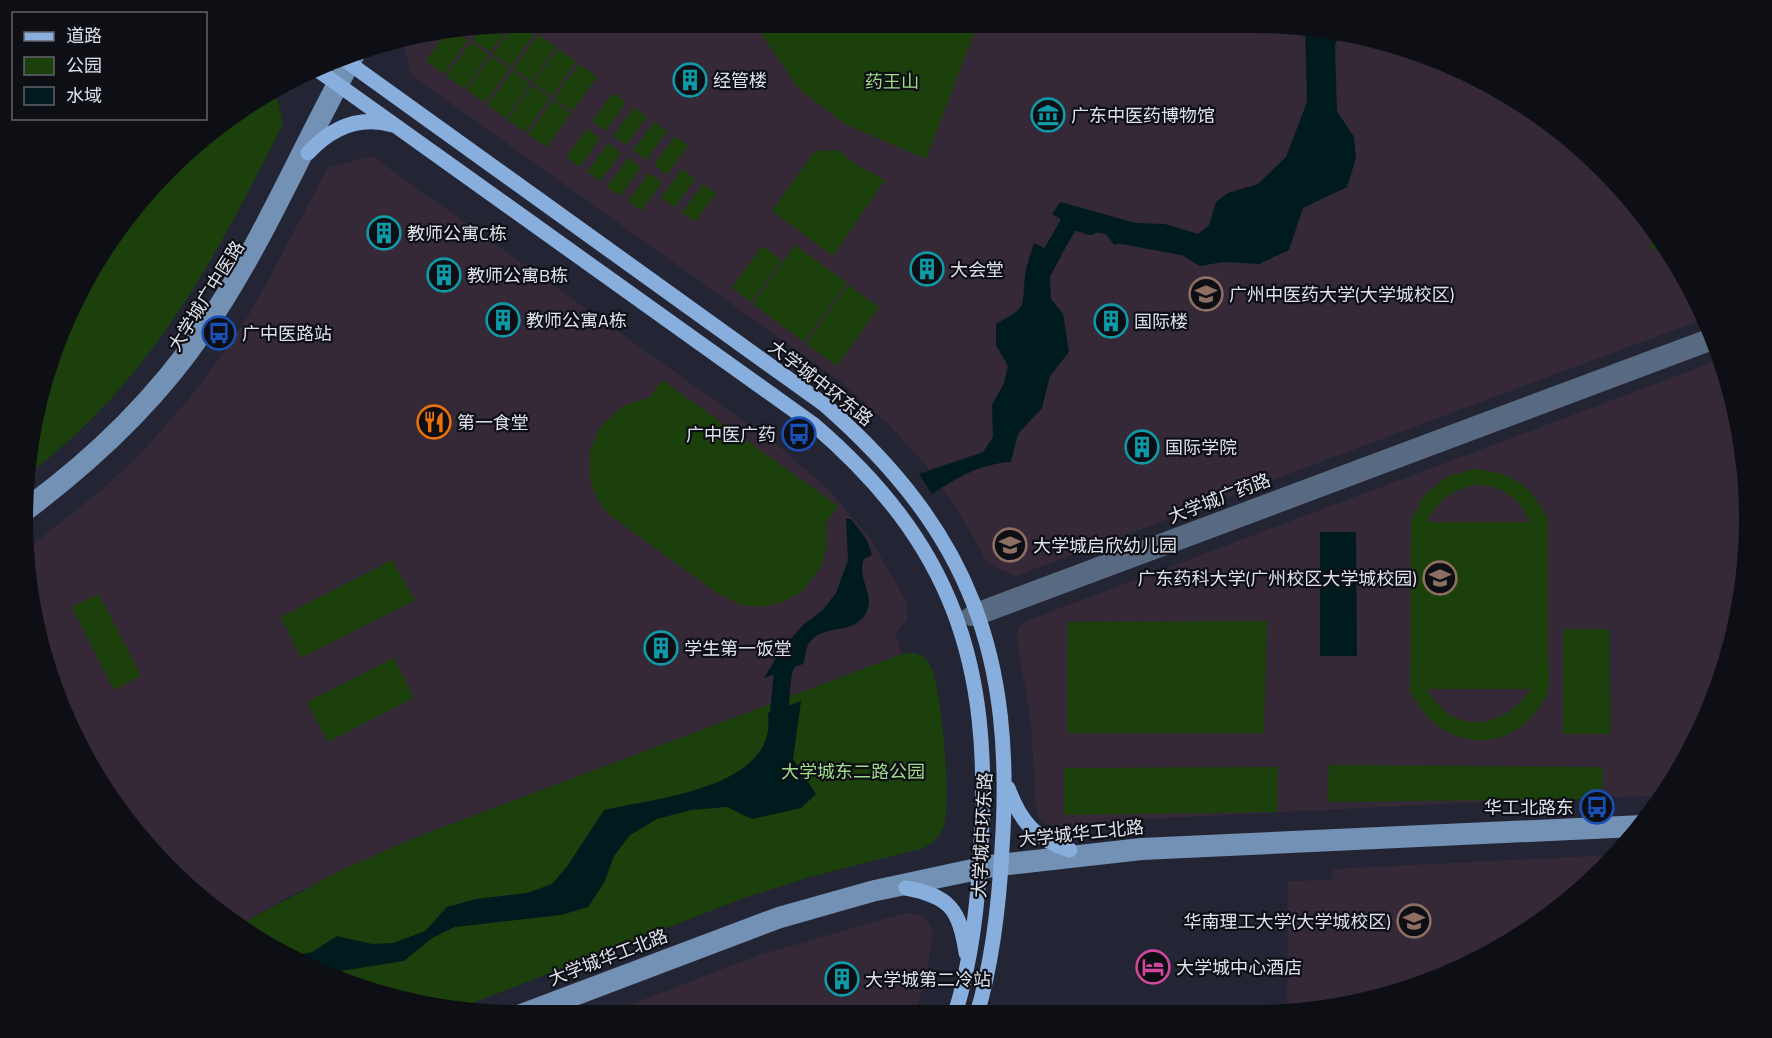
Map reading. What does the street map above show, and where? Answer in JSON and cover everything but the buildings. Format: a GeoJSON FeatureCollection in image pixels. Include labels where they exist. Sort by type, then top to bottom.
{"type":"FeatureCollection","features":[{"type":"Feature","properties":{"kind":"main road","name":"大学城中环东路"},"geometry":{"type":"LineString","coordinates":[[351,63],[833,413],[877,453],[916,500],[946,546],[977,614],[999,698],[1005,778],[1001,865],[993,944],[979,1005]]}},
{"type":"Feature","properties":{"kind":"main road","name":"大学城广中医路"},"geometry":{"type":"LineString","coordinates":[[33,510],[72,480],[148,408],[184,365],[218,317],[308,153],[345,66]]}},
{"type":"Feature","properties":{"kind":"main road","name":"大学城中环东路"},"geometry":{"type":"LineString","coordinates":[[324,74],[828,436],[867,473],[907,523],[933,567],[958,621],[970,662],[981,719],[984,768],[980,868],[967,968],[957,1005]]}},
{"type":"Feature","properties":{"kind":"main road","name":"大学城广中医路"},"geometry":{"type":"LineString","coordinates":[[34,497],[65,473],[129,413],[156,384],[199,328],[338,84]]}},
{"type":"Feature","properties":{"kind":"main road"},"geometry":{"type":"LineString","coordinates":[[308,153],[327,135],[352,123],[378,122],[402,129]]}},
{"type":"Feature","properties":{"kind":"main road"},"geometry":{"type":"LineString","coordinates":[[1005,778],[1014,804],[1028,826],[1044,840],[1070,850]]}},
{"type":"Feature","properties":{"kind":"main road","name":"大学城华工北路"},"geometry":{"type":"LineString","coordinates":[[1001,865],[1070,850],[1277,837],[1633,821]]}},
{"type":"Feature","properties":{"kind":"main road","name":"大学城华工北路"},"geometry":{"type":"LineString","coordinates":[[534,1005],[778,913],[874,886],[980,868],[1142,854],[1625,831]]}},
{"type":"Feature","properties":{"kind":"main road","name":"大学城华工北路"},"geometry":{"type":"LineString","coordinates":[[562,1005],[756,931],[980,868]]}},
{"type":"Feature","properties":{"kind":"main road"},"geometry":{"type":"LineString","coordinates":[[906,888],[932,894],[952,907],[961,927],[967,968]]}},
{"type":"Feature","properties":{"kind":"street","name":"大学城广药路"},"geometry":{"type":"LineString","coordinates":[[977,614],[1703,337]]}},
{"type":"Feature","properties":{"kind":"street","name":"大学城广药路"},"geometry":{"type":"LineString","coordinates":[[958,621],[1707,346]]}},
{"type":"Feature","properties":{"kind":"shaded area","name":"广州中医药大学(大学城校区)"},"geometry":{"type":"Polygon","coordinates":[[[1253,33],[1285,34],[1348,42],[1409,59],[1468,83],[1496,98],[1549,133],[1597,175],[1639,223],[1674,276],[1697,321],[1016,576],[988,564],[958,510],[922,461],[888,424],[841,382],[410,74],[405,47],[424,42],[487,34],[1253,33]]]}},
{"type":"Feature","properties":{"kind":"shaded area"},"geometry":{"type":"Polygon","coordinates":[[[372,156],[781,448],[829,490],[871,540],[907,602],[907,620],[895,633],[902,654],[407,841],[290,896],[246,921],[223,905],[175,863],[133,815],[98,762],[70,705],[50,645],[42,614],[34,544],[104,488],[139,455],[189,399],[232,341],[256,303],[328,167],[372,156]]]}},
{"type":"Feature","properties":{"kind":"shaded area","name":"广东药科大学(广州校区大学城校园)"},"geometry":{"type":"Polygon","coordinates":[[[1713,362],[1730,424],[1735,456],[1739,519],[1735,582],[1722,645],[1702,705],[1674,762],[1652,796],[1562,798],[1130,820],[1057,827],[1039,818],[1036,811],[1031,722],[1017,640],[1018,629],[1023,622],[1713,362]]]}},
{"type":"Feature","properties":{"kind":"shaded area","name":"华南理工大学(大学城校区)"},"geometry":{"type":"Polygon","coordinates":[[[1604,855],[1549,905],[1496,940],[1468,955],[1439,968],[1379,988],[1348,996],[1287,1004],[1288,881],[1332,880],[1333,869],[1604,855]]]}},
{"type":"Feature","properties":{"kind":"shaded area"},"geometry":{"type":"Polygon","coordinates":[[[905,913],[922,916],[930,923],[933,933],[926,978],[918,1005],[629,1005],[759,955],[905,913]]]}},
{"type":"Feature","properties":{"kind":"green space"},"geometry":{"type":"Polygon","coordinates":[[[504,33],[491,52],[472,40],[476,35],[504,33]]]}},
{"type":"Feature","properties":{"kind":"green space"},"geometry":{"type":"Polygon","coordinates":[[[508,33],[535,33],[511,67],[493,54],[508,33]]]}},
{"type":"Feature","properties":{"kind":"green space","name":"药王山"},"geometry":{"type":"Polygon","coordinates":[[[761,33],[974,33],[926,159],[845,124],[798,88],[761,33]]]}},
{"type":"Feature","properties":{"kind":"green space"},"geometry":{"type":"Polygon","coordinates":[[[538,35],[556,47],[532,82],[513,69],[538,35]]]}},
{"type":"Feature","properties":{"kind":"green space"},"geometry":{"type":"Polygon","coordinates":[[[463,36],[468,40],[444,74],[426,61],[441,39],[463,36]]]}},
{"type":"Feature","properties":{"kind":"green space"},"geometry":{"type":"Polygon","coordinates":[[[471,42],[489,55],[465,89],[446,76],[471,42]]]}},
{"type":"Feature","properties":{"kind":"green space"},"geometry":{"type":"Polygon","coordinates":[[[558,49],[576,62],[552,96],[533,83],[558,49]]]}},
{"type":"Feature","properties":{"kind":"green space"},"geometry":{"type":"Polygon","coordinates":[[[491,56],[509,69],[485,103],[467,90],[491,56]]]}},
{"type":"Feature","properties":{"kind":"green space"},"geometry":{"type":"Polygon","coordinates":[[[579,64],[597,77],[573,111],[554,98],[579,64]]]}},
{"type":"Feature","properties":{"kind":"green space"},"geometry":{"type":"Polygon","coordinates":[[[512,71],[530,84],[506,118],[487,105],[512,71]]]}},
{"type":"Feature","properties":{"kind":"green space"},"geometry":{"type":"Polygon","coordinates":[[[532,85],[550,98],[526,132],[507,120],[532,85]]]}},
{"type":"Feature","properties":{"kind":"green space"},"geometry":{"type":"Polygon","coordinates":[[[613,93],[626,102],[606,131],[592,121],[613,93]]]}},
{"type":"Feature","properties":{"kind":"green space"},"geometry":{"type":"Polygon","coordinates":[[[277,97],[283,124],[205,269],[146,357],[112,398],[73,437],[36,468],[42,424],[59,363],[83,304],[98,276],[133,223],[175,175],[223,133],[277,97]]]}},
{"type":"Feature","properties":{"kind":"green space"},"geometry":{"type":"Polygon","coordinates":[[[553,100],[571,113],[547,147],[528,134],[553,100]]]}},
{"type":"Feature","properties":{"kind":"green space"},"geometry":{"type":"Polygon","coordinates":[[[634,107],[647,117],[626,145],[613,136],[634,107]]]}},
{"type":"Feature","properties":{"kind":"green space"},"geometry":{"type":"Polygon","coordinates":[[[654,122],[667,131],[646,160],[633,150],[654,122]]]}},
{"type":"Feature","properties":{"kind":"green space"},"geometry":{"type":"Polygon","coordinates":[[[587,129],[600,138],[580,167],[566,157],[587,129]]]}},
{"type":"Feature","properties":{"kind":"green space"},"geometry":{"type":"Polygon","coordinates":[[[675,136],[688,146],[667,175],[654,165],[675,136]]]}},
{"type":"Feature","properties":{"kind":"green space"},"geometry":{"type":"Polygon","coordinates":[[[608,143],[621,153],[600,181],[587,172],[608,143]]]}},
{"type":"Feature","properties":{"kind":"green space"},"geometry":{"type":"Polygon","coordinates":[[[838,150],[856,165],[885,180],[833,256],[772,211],[815,151],[838,150]]]}},
{"type":"Feature","properties":{"kind":"green space"},"geometry":{"type":"Polygon","coordinates":[[[628,158],[641,167],[620,196],[607,187],[628,158]]]}},
{"type":"Feature","properties":{"kind":"green space"},"geometry":{"type":"Polygon","coordinates":[[[682,169],[695,179],[675,207],[661,198],[682,169]]]}},
{"type":"Feature","properties":{"kind":"green space"},"geometry":{"type":"Polygon","coordinates":[[[649,173],[662,182],[641,211],[628,201],[649,173]]]}},
{"type":"Feature","properties":{"kind":"green space"},"geometry":{"type":"Polygon","coordinates":[[[703,184],[716,193],[695,222],[682,212],[703,184]]]}},
{"type":"Feature","properties":{"kind":"green space"},"geometry":{"type":"Polygon","coordinates":[[[1651,240],[1657,249],[1651,249],[1651,240]]]}},
{"type":"Feature","properties":{"kind":"green space"},"geometry":{"type":"Polygon","coordinates":[[[795,245],[847,283],[804,342],[753,304],[795,245]]]}},
{"type":"Feature","properties":{"kind":"green space"},"geometry":{"type":"Polygon","coordinates":[[[762,246],[782,260],[751,302],[732,288],[762,246]]]}},
{"type":"Feature","properties":{"kind":"green space"},"geometry":{"type":"Polygon","coordinates":[[[848,285],[879,307],[837,366],[806,344],[848,285]]]}},
{"type":"Feature","properties":{"kind":"green space"},"geometry":{"type":"Polygon","coordinates":[[[662,380],[838,506],[826,523],[827,543],[822,565],[803,591],[783,602],[759,607],[742,605],[717,593],[607,513],[597,498],[590,480],[590,451],[600,427],[623,406],[650,397],[662,380]]]}},
{"type":"Feature","properties":{"kind":"green space"},"geometry":{"type":"Polygon","coordinates":[[[1474,469],[1510,477],[1527,489],[1548,520],[1549,678],[1547,693],[1528,721],[1509,734],[1487,740],[1464,738],[1445,730],[1429,718],[1410,691],[1411,520],[1424,495],[1447,477],[1474,469]],[[1476,484],[1447,497],[1436,507],[1427,522],[1530,522],[1521,506],[1509,495],[1486,485],[1476,484]],[[1427,689],[1437,704],[1450,715],[1463,721],[1478,722],[1492,720],[1506,713],[1530,690],[1530,689],[1427,689]]]}},
{"type":"Feature","properties":{"kind":"green space"},"geometry":{"type":"Polygon","coordinates":[[[392,560],[415,600],[301,658],[281,617],[392,560]]]}},
{"type":"Feature","properties":{"kind":"green space"},"geometry":{"type":"Polygon","coordinates":[[[99,594],[141,676],[114,690],[72,607],[99,594]]]}},
{"type":"Feature","properties":{"kind":"green space"},"geometry":{"type":"Polygon","coordinates":[[[1267,621],[1264,733],[1067,733],[1068,622],[1267,621]]]}},
{"type":"Feature","properties":{"kind":"green space"},"geometry":{"type":"Polygon","coordinates":[[[1563,629],[1609,629],[1610,734],[1563,734],[1563,629]]]}},
{"type":"Feature","properties":{"kind":"green space","name":"大学城东二路公园"},"geometry":{"type":"Polygon","coordinates":[[[902,654],[919,655],[930,665],[942,719],[946,769],[946,812],[941,833],[923,848],[810,877],[744,898],[473,1003],[424,996],[363,979],[304,955],[246,921],[340,871],[407,841],[902,654]]]}},
{"type":"Feature","properties":{"kind":"green space"},"geometry":{"type":"Polygon","coordinates":[[[394,658],[414,698],[328,742],[307,702],[394,658]]]}},
{"type":"Feature","properties":{"kind":"green space"},"geometry":{"type":"Polygon","coordinates":[[[1329,765],[1603,767],[1602,799],[1327,802],[1329,765]]]}},
{"type":"Feature","properties":{"kind":"green space"},"geometry":{"type":"Polygon","coordinates":[[[1278,767],[1277,812],[1064,815],[1064,768],[1278,767]]]}},
{"type":"Feature","properties":{"kind":"water"},"geometry":{"type":"Polygon","coordinates":[[[1305,36],[1337,40],[1335,45],[1337,111],[1354,137],[1356,158],[1347,187],[1303,208],[1289,250],[1259,264],[1223,262],[1200,266],[1169,247],[1150,240],[1139,239],[1114,245],[1106,234],[1078,230],[1052,214],[1060,202],[1136,223],[1165,224],[1198,234],[1209,225],[1216,202],[1228,193],[1258,184],[1286,157],[1307,102],[1305,36]]]}},
{"type":"Feature","properties":{"kind":"water"},"geometry":{"type":"Polygon","coordinates":[[[1034,243],[1061,256],[1050,277],[1051,299],[1063,314],[1069,352],[1050,376],[1042,408],[1018,434],[1011,462],[989,465],[970,472],[932,494],[919,474],[983,452],[993,437],[992,405],[1004,383],[1008,366],[996,345],[996,324],[1021,306],[1026,272],[1034,243]]]}},
{"type":"Feature","properties":{"kind":"water"},"geometry":{"type":"Polygon","coordinates":[[[846,519],[851,519],[867,540],[872,555],[864,559],[862,566],[869,599],[866,613],[854,625],[816,636],[808,644],[803,664],[764,678],[781,650],[804,624],[822,611],[836,593],[848,560],[846,519]]]}},
{"type":"Feature","properties":{"kind":"water"},"geometry":{"type":"Polygon","coordinates":[[[1320,532],[1356,532],[1357,656],[1320,656],[1320,532]]]}},
{"type":"Feature","properties":{"kind":"water"},"geometry":{"type":"Polygon","coordinates":[[[801,701],[793,759],[816,794],[801,808],[752,819],[727,807],[691,810],[657,819],[630,835],[614,856],[604,883],[588,907],[561,915],[455,927],[432,938],[404,961],[341,971],[302,954],[312,952],[337,936],[372,944],[393,943],[425,931],[447,907],[476,899],[527,893],[552,884],[566,868],[604,810],[682,794],[710,785],[735,773],[754,758],[766,738],[768,713],[801,701]]]}},
{"type":"Feature","properties":{"kind":"waterway"},"geometry":{"type":"LineString","coordinates":[[1041,272],[1071,220],[1090,226]]}},
{"type":"Feature","properties":{"kind":"waterway"},"geometry":{"type":"LineString","coordinates":[[1122,235],[1181,246]]}},
{"type":"Feature","properties":{"kind":"waterway"},"geometry":{"type":"LineString","coordinates":[[777,733],[783,671],[793,649]]}},
{"type":"Feature","properties":{"kind":"place","name":"经管楼"},"geometry":{"type":"Point","coordinates":[690,80]}},
{"type":"Feature","properties":{"kind":"place","name":"广东中医药博物馆"},"geometry":{"type":"Point","coordinates":[1048,115]}},
{"type":"Feature","properties":{"kind":"place","name":"教师公寓C栋"},"geometry":{"type":"Point","coordinates":[384,233]}},
{"type":"Feature","properties":{"kind":"place","name":"大会堂"},"geometry":{"type":"Point","coordinates":[927,269]}},
{"type":"Feature","properties":{"kind":"place","name":"教师公寓B栋"},"geometry":{"type":"Point","coordinates":[444,275]}},
{"type":"Feature","properties":{"kind":"place","name":"广州中医药大学(大学城校区)"},"geometry":{"type":"Point","coordinates":[1206,294]}},
{"type":"Feature","properties":{"kind":"place","name":"教师公寓A栋"},"geometry":{"type":"Point","coordinates":[503,320]}},
{"type":"Feature","properties":{"kind":"place","name":"国际楼"},"geometry":{"type":"Point","coordinates":[1111,321]}},
{"type":"Feature","properties":{"kind":"place","name":"广中医路站"},"geometry":{"type":"Point","coordinates":[219,333]}},
{"type":"Feature","properties":{"kind":"place","name":"第一食堂"},"geometry":{"type":"Point","coordinates":[434,422]}},
{"type":"Feature","properties":{"kind":"place","name":"广中医广药"},"geometry":{"type":"Point","coordinates":[799,434]}},
{"type":"Feature","properties":{"kind":"place","name":"国际学院"},"geometry":{"type":"Point","coordinates":[1142,447]}},
{"type":"Feature","properties":{"kind":"place","name":"大学城启欣幼儿园"},"geometry":{"type":"Point","coordinates":[1010,545]}},
{"type":"Feature","properties":{"kind":"place","name":"广东药科大学(广州校区大学城校园)"},"geometry":{"type":"Point","coordinates":[1440,578]}},
{"type":"Feature","properties":{"kind":"place","name":"学生第一饭堂"},"geometry":{"type":"Point","coordinates":[661,648]}},
{"type":"Feature","properties":{"kind":"place","name":"华工北路东"},"geometry":{"type":"Point","coordinates":[1597,807]}},
{"type":"Feature","properties":{"kind":"place","name":"华南理工大学(大学城校区)"},"geometry":{"type":"Point","coordinates":[1414,921]}},
{"type":"Feature","properties":{"kind":"place","name":"大学城中心酒店"},"geometry":{"type":"Point","coordinates":[1153,967]}},
{"type":"Feature","properties":{"kind":"place","name":"大学城第二冷站"},"geometry":{"type":"Point","coordinates":[842,979]}}]}
